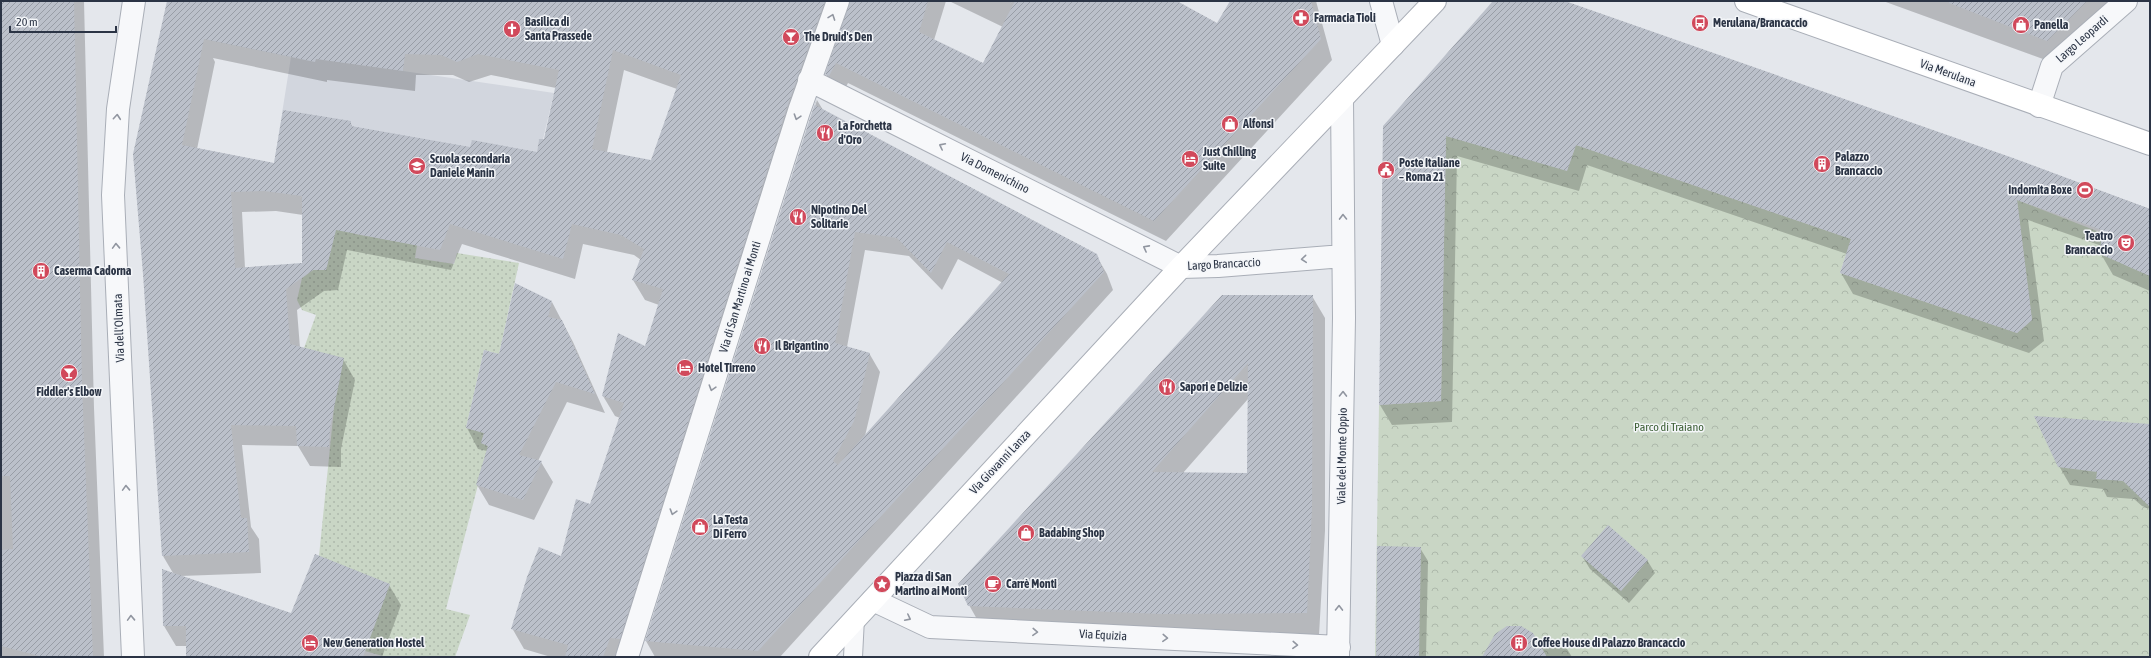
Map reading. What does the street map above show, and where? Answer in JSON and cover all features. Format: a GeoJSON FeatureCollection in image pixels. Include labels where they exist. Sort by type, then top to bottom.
{"type":"FeatureCollection","features":[{"type":"Feature","properties":{"kind":"street","name":"Via dell'Olmata"},"geometry":{"type":"LineString","coordinates":[[133,657],[113,195],[118,109],[134,1]]}},
{"type":"Feature","properties":{"kind":"street","name":"Via di San Martino ai Monti"},"geometry":{"type":"LineString","coordinates":[[630,653],[809,80],[838,1]]}},
{"type":"Feature","properties":{"kind":"street"},"geometry":{"type":"LineString","coordinates":[[1381,1],[1393,45]]}},
{"type":"Feature","properties":{"kind":"street","name":"Largo Brancaccio"},"geometry":{"type":"LineString","coordinates":[[1181,267],[1435,1]]}},
{"type":"Feature","properties":{"kind":"street","name":"Via Merulana"},"geometry":{"type":"LineString","coordinates":[[1746,1],[2039,106],[2150,144]]}},
{"type":"Feature","properties":{"kind":"street","name":"Largo Leopardi"},"geometry":{"type":"LineString","coordinates":[[2039,106],[2052,66],[2126,1]]}},
{"type":"Feature","properties":{"kind":"street","name":"Via Domenichino"},"geometry":{"type":"LineString","coordinates":[[809,80],[1181,267]]}},
{"type":"Feature","properties":{"kind":"street"},"geometry":{"type":"LineString","coordinates":[[1342,99],[1343,256]]}},
{"type":"Feature","properties":{"kind":"street","name":"Largo Brancaccio"},"geometry":{"type":"LineString","coordinates":[[1181,267],[1218,266],[1343,256]]}},
{"type":"Feature","properties":{"kind":"street","name":"Viale del Monte Oppio"},"geometry":{"type":"LineString","coordinates":[[1338,652],[1343,256]]}},
{"type":"Feature","properties":{"kind":"street","name":"Via Giovanni Lanza"},"geometry":{"type":"LineString","coordinates":[[820,657],[1181,267]]}},
{"type":"Feature","properties":{"kind":"street","name":"Via Equizia"},"geometry":{"type":"LineString","coordinates":[[873,600],[930,627],[1338,652]]}},
{"type":"Feature","properties":{"kind":"lane"},"geometry":{"type":"LineString","coordinates":[[853,657],[855,618]]}},
{"type":"Feature","properties":{"kind":"shaded area"},"geometry":{"type":"Polygon","coordinates":[[[374,1],[409,9],[403,71],[554,93],[543,139],[539,139],[537,152],[272,176],[291,57],[204,39],[374,1]]]}},
{"type":"Feature","properties":{"kind":"green space","name":"Parco di Traiano"},"geometry":{"type":"Polygon","coordinates":[[[1446,136],[1567,170],[1576,145],[1851,239],[1840,273],[2017,333],[2032,320],[2017,200],[2102,233],[2101,254],[2150,276],[2150,657],[1375,657],[1379,405],[1441,401],[1446,136]]]}},
{"type":"Feature","properties":{"kind":"green space"},"geometry":{"type":"Polygon","coordinates":[[[337,224],[355,234],[417,245],[415,258],[454,264],[457,253],[519,263],[499,354],[484,350],[466,428],[484,433],[481,443],[488,446],[446,609],[470,615],[455,657],[386,657],[365,651],[319,556],[334,408],[304,348],[316,315],[302,310],[297,300],[302,278],[313,270],[326,270],[337,224]]]}},
{"type":"Feature","properties":{"kind":"building"},"geometry":{"type":"Polygon","coordinates":[[[1,1],[74,1],[82,385],[93,657],[43,657],[1,646],[1,550],[13,549],[10,476],[1,476],[1,1]]]}},
{"type":"Feature","properties":{"kind":"building"},"geometry":{"type":"Polygon","coordinates":[[[167,1],[825,1],[787,107],[620,639],[610,638],[603,657],[565,657],[568,645],[511,629],[527,577],[539,547],[561,556],[576,499],[590,504],[624,403],[602,396],[618,333],[645,346],[663,289],[632,280],[644,249],[621,235],[572,224],[563,259],[450,224],[440,250],[336,230],[326,270],[313,270],[286,289],[290,344],[344,358],[330,428],[329,447],[297,446],[296,426],[231,425],[241,518],[247,518],[249,552],[162,556],[143,274],[133,154],[167,1]],[[204,39],[182,145],[274,163],[283,110],[351,121],[351,126],[470,147],[472,140],[537,152],[539,139],[544,139],[559,70],[478,54],[457,62],[441,55],[405,54],[403,71],[316,59],[315,62],[204,39]],[[613,50],[592,149],[651,160],[681,75],[613,50]],[[264,191],[231,192],[235,268],[302,263],[302,196],[264,191]]]}},
{"type":"Feature","properties":{"kind":"building"},"geometry":{"type":"Polygon","coordinates":[[[850,1],[928,1],[919,32],[983,63],[1015,1],[1177,1],[1217,23],[1230,1],[1311,1],[1321,39],[1154,221],[836,63],[829,76],[825,74],[850,1]]]}},
{"type":"Feature","properties":{"kind":"building","name":"Palazzo Brancaccio"},"geometry":{"type":"Polygon","coordinates":[[[1493,1],[1565,1],[2013,158],[2150,209],[2150,276],[2100,254],[2102,230],[2017,200],[2032,320],[2017,333],[1840,273],[1851,239],[1576,145],[1567,171],[1446,136],[1441,401],[1379,405],[1383,126],[1493,1]]]}},
{"type":"Feature","properties":{"kind":"building"},"geometry":{"type":"Polygon","coordinates":[[[1950,1],[2087,1],[2047,41],[1949,3],[1950,1]]]}},
{"type":"Feature","properties":{"kind":"building"},"geometry":{"type":"Polygon","coordinates":[[[817,98],[815,105],[1097,254],[1104,272],[758,651],[645,641],[817,98]],[[855,232],[835,343],[870,353],[854,421],[833,461],[838,465],[1009,274],[947,242],[931,273],[897,238],[855,232]]]}},
{"type":"Feature","properties":{"kind":"building"},"geometry":{"type":"Polygon","coordinates":[[[515,283],[552,301],[548,317],[562,320],[595,394],[556,382],[519,455],[542,461],[523,500],[476,485],[488,446],[481,443],[484,433],[466,428],[484,350],[499,354],[515,283]]]}},
{"type":"Feature","properties":{"kind":"building"},"geometry":{"type":"Polygon","coordinates":[[[1222,295],[1313,295],[1312,508],[1307,613],[1161,614],[968,606],[958,584],[1222,295]],[[1248,363],[1152,472],[1247,473],[1248,363]]]}},
{"type":"Feature","properties":{"kind":"building"},"geometry":{"type":"Polygon","coordinates":[[[2034,416],[2150,424],[2150,507],[2123,481],[2096,479],[2097,472],[2058,467],[2034,416]]]}},
{"type":"Feature","properties":{"kind":"building"},"geometry":{"type":"Polygon","coordinates":[[[1608,525],[1648,560],[1621,591],[1581,556],[1608,525]]]}},
{"type":"Feature","properties":{"kind":"building"},"geometry":{"type":"Polygon","coordinates":[[[1377,546],[1421,547],[1419,657],[1376,657],[1377,546]]]}},
{"type":"Feature","properties":{"kind":"building"},"geometry":{"type":"Polygon","coordinates":[[[315,554],[390,584],[363,657],[186,657],[186,626],[163,626],[162,569],[291,613],[315,554]]]}},
{"type":"Feature","properties":{"kind":"building","name":"Coffee House di Palazzo Brancaccio"},"geometry":{"type":"Polygon","coordinates":[[[1507,626],[1521,626],[1533,633],[1547,657],[1482,657],[1495,634],[1507,626]]]}},
{"type":"Feature","properties":{"kind":"place","name":"Farmacia Tioli"},"geometry":{"type":"Point","coordinates":[1301,18]}},
{"type":"Feature","properties":{"kind":"place","name":"Merulana/Brancaccio"},"geometry":{"type":"Point","coordinates":[1700,23]}},
{"type":"Feature","properties":{"kind":"place","name":"Panella"},"geometry":{"type":"Point","coordinates":[2021,25]}},
{"type":"Feature","properties":{"kind":"place","name":"Basilica di Santa Prassede"},"geometry":{"type":"Point","coordinates":[512,29]}},
{"type":"Feature","properties":{"kind":"place","name":"The Druid's Den"},"geometry":{"type":"Point","coordinates":[791,37]}},
{"type":"Feature","properties":{"kind":"place","name":"Alfonsi"},"geometry":{"type":"Point","coordinates":[1230,124]}},
{"type":"Feature","properties":{"kind":"place","name":"La Forchetta d'Oro"},"geometry":{"type":"Point","coordinates":[825,133]}},
{"type":"Feature","properties":{"kind":"place","name":"Just Chilling Suite"},"geometry":{"type":"Point","coordinates":[1190,159]}},
{"type":"Feature","properties":{"kind":"place","name":"Palazzo Brancaccio"},"geometry":{"type":"Point","coordinates":[1822,164]}},
{"type":"Feature","properties":{"kind":"place","name":"Scuola secondaria Daniele Manin"},"geometry":{"type":"Point","coordinates":[417,166]}},
{"type":"Feature","properties":{"kind":"place","name":"Poste Italiane – Roma 21"},"geometry":{"type":"Point","coordinates":[1386,170]}},
{"type":"Feature","properties":{"kind":"place","name":"Indomita Boxe"},"geometry":{"type":"Point","coordinates":[2085,190]}},
{"type":"Feature","properties":{"kind":"place","name":"Nipotino Del Solitarie"},"geometry":{"type":"Point","coordinates":[798,217]}},
{"type":"Feature","properties":{"kind":"place","name":"Teatro Brancaccio"},"geometry":{"type":"Point","coordinates":[2126,243]}},
{"type":"Feature","properties":{"kind":"place","name":"Caserma Cadorna"},"geometry":{"type":"Point","coordinates":[41,271]}},
{"type":"Feature","properties":{"kind":"place","name":"Il Brigantino"},"geometry":{"type":"Point","coordinates":[762,346]}},
{"type":"Feature","properties":{"kind":"place","name":"Hotel Tirreno"},"geometry":{"type":"Point","coordinates":[685,368]}},
{"type":"Feature","properties":{"kind":"place","name":"Fiddler's Elbow"},"geometry":{"type":"Point","coordinates":[69,373]}},
{"type":"Feature","properties":{"kind":"place","name":"Sapori e Delizie"},"geometry":{"type":"Point","coordinates":[1167,387]}},
{"type":"Feature","properties":{"kind":"place","name":"La Testa Di Ferro"},"geometry":{"type":"Point","coordinates":[700,527]}},
{"type":"Feature","properties":{"kind":"place","name":"Badabing Shop"},"geometry":{"type":"Point","coordinates":[1026,533]}},
{"type":"Feature","properties":{"kind":"place","name":"Piazza di San Martino ai Monti"},"geometry":{"type":"Point","coordinates":[882,584]}},
{"type":"Feature","properties":{"kind":"place","name":"Carrè Monti"},"geometry":{"type":"Point","coordinates":[993,584]}},
{"type":"Feature","properties":{"kind":"place","name":"New Generation Hostel"},"geometry":{"type":"Point","coordinates":[310,643]}},
{"type":"Feature","properties":{"kind":"place","name":"Coffee House di Palazzo Brancaccio"},"geometry":{"type":"Point","coordinates":[1519,643]}}]}
